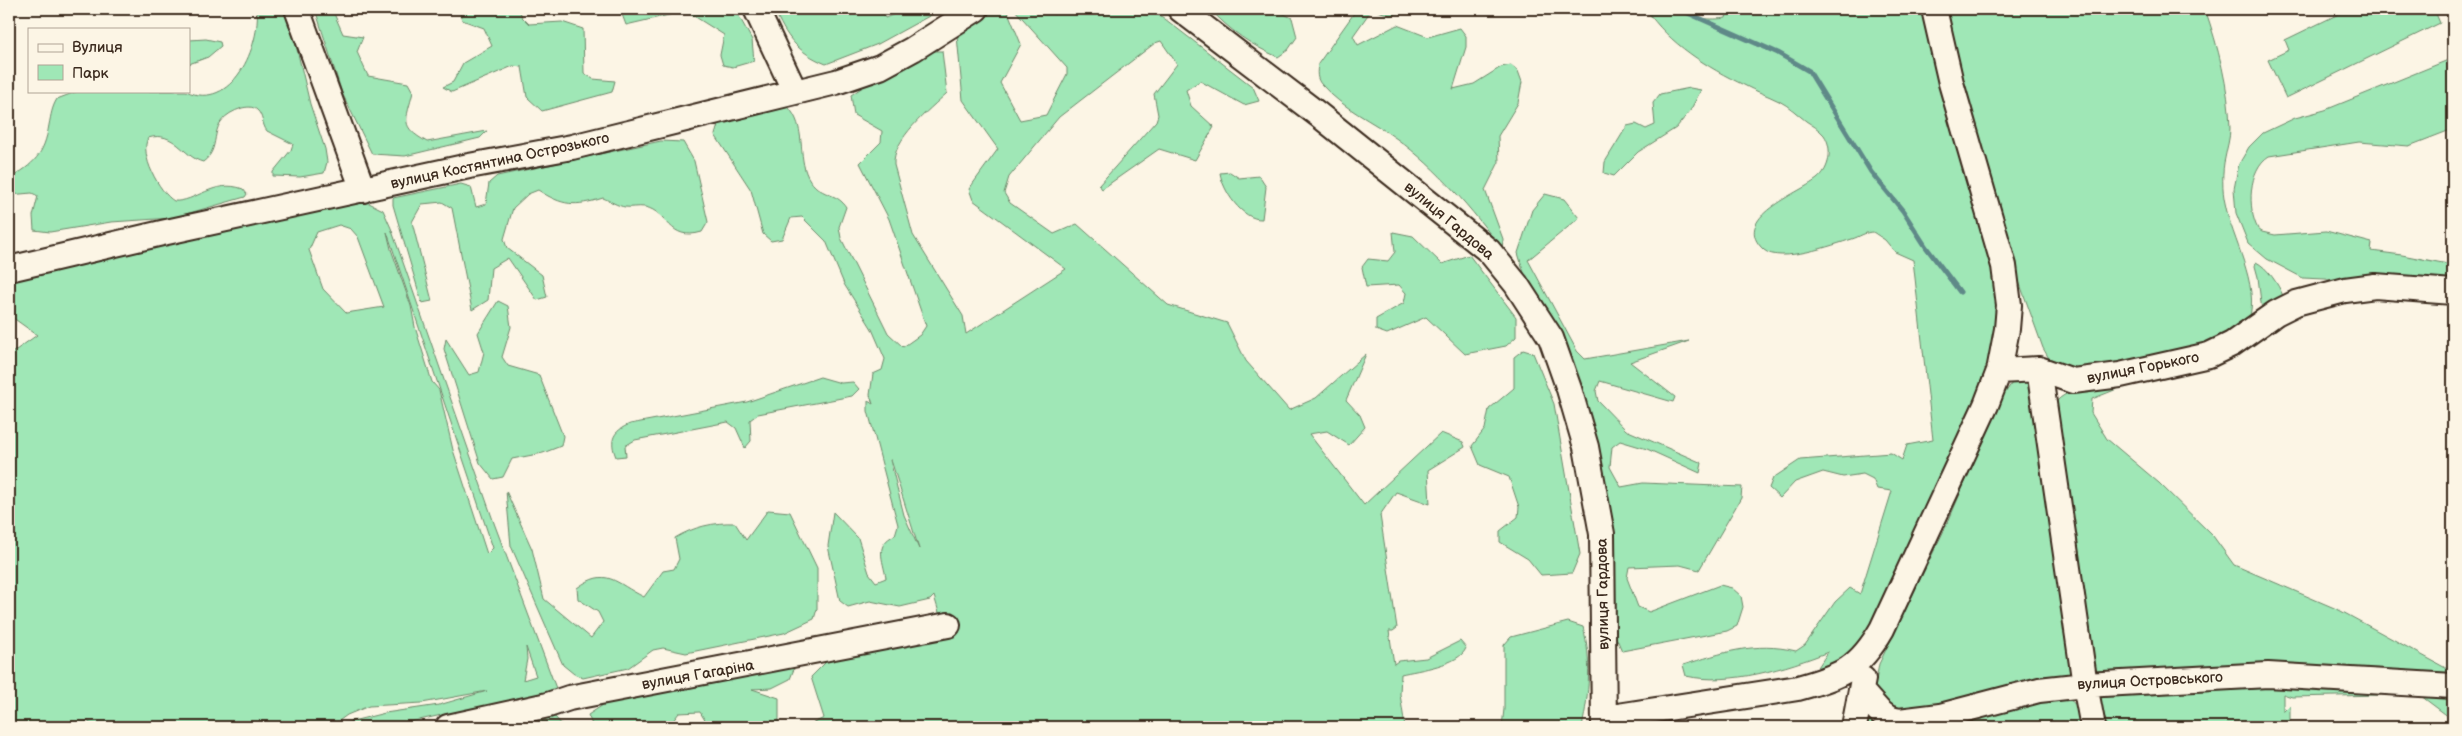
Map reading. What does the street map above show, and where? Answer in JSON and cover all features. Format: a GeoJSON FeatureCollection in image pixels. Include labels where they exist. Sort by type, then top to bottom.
{"type":"FeatureCollection","features":[{"type":"Feature","properties":{"kind":"street"},"geometry":{"type":"LineString","coordinates":[[297,9],[363,190]]}},
{"type":"Feature","properties":{"kind":"street"},"geometry":{"type":"LineString","coordinates":[[756,9],[795,92]]}},
{"type":"Feature","properties":{"kind":"street","name":"вулиця Костянтина Острозького"},"geometry":{"type":"LineString","coordinates":[[9,269],[162,233],[469,166],[572,147],[836,82],[880,67],[913,49],[976,9]]}},
{"type":"Feature","properties":{"kind":"street","name":"вулиця Гардова"},"geometry":{"type":"LineString","coordinates":[[1180,9],[1319,115],[1489,251],[1516,284],[1551,338],[1569,389],[1586,447],[1602,534],[1604,722]]}},
{"type":"Feature","properties":{"kind":"street"},"geometry":{"type":"LineString","coordinates":[[1604,722],[1798,688],[1841,674],[1864,658],[1882,629],[1967,448],[1999,371],[2007,329],[2009,304],[2004,266],[1951,83],[1934,9]]}},
{"type":"Feature","properties":{"kind":"street","name":"вулиця Горького"},"geometry":{"type":"LineString","coordinates":[[1999,371],[2039,369],[2073,381],[2120,375],[2178,364],[2208,355],[2232,344],[2276,313],[2296,303],[2345,290],[2375,286],[2453,292]]}},
{"type":"Feature","properties":{"kind":"street"},"geometry":{"type":"LineString","coordinates":[[2039,369],[2084,685],[2093,727]]}},
{"type":"Feature","properties":{"kind":"street","name":"вулиця Гагаріна"},"geometry":{"type":"LineString","coordinates":[[448,727],[548,705],[569,698],[948,626]]}},
{"type":"Feature","properties":{"kind":"street"},"geometry":{"type":"LineString","coordinates":[[1854,727],[1862,692],[1864,658]]}},
{"type":"Feature","properties":{"kind":"street","name":"вулиця Островського"},"geometry":{"type":"LineString","coordinates":[[1862,692],[1878,711],[1888,718],[1899,721],[1940,716],[2039,690],[2084,685],[2268,675],[2453,686]]}},
{"type":"Feature","properties":{"kind":"green space"},"geometry":{"type":"Polygon","coordinates":[[[257,9],[284,9],[290,20],[310,104],[325,149],[327,162],[324,173],[300,177],[273,176],[273,172],[291,150],[293,144],[267,131],[259,112],[255,109],[250,107],[242,108],[230,113],[223,120],[218,127],[213,149],[203,162],[165,138],[148,138],[146,153],[148,163],[162,190],[174,201],[182,201],[214,188],[233,186],[243,189],[247,194],[245,197],[172,218],[111,222],[50,232],[34,230],[33,216],[38,196],[32,193],[9,195],[9,179],[31,163],[41,151],[57,99],[75,92],[190,92],[202,95],[217,93],[230,84],[240,72],[248,57],[257,24],[257,9]]]}},
{"type":"Feature","properties":{"kind":"green space"},"geometry":{"type":"Polygon","coordinates":[[[315,9],[332,9],[343,34],[363,37],[357,52],[368,76],[408,83],[413,92],[407,116],[408,127],[412,132],[427,142],[487,131],[480,138],[405,156],[372,154],[342,93],[315,9]]]}},
{"type":"Feature","properties":{"kind":"green space"},"geometry":{"type":"Polygon","coordinates":[[[455,9],[519,9],[522,17],[529,24],[562,22],[583,29],[584,73],[593,79],[615,81],[612,92],[542,111],[527,97],[522,67],[513,66],[452,92],[443,87],[453,82],[463,63],[492,46],[484,28],[462,20],[459,10],[455,9]]]}},
{"type":"Feature","properties":{"kind":"green space"},"geometry":{"type":"Polygon","coordinates":[[[620,9],[735,9],[752,40],[754,61],[733,67],[723,65],[720,55],[724,35],[686,11],[626,25],[620,9]]]}},
{"type":"Feature","properties":{"kind":"green space"},"geometry":{"type":"Polygon","coordinates":[[[774,9],[883,9],[885,18],[907,9],[942,9],[878,44],[826,64],[800,49],[788,36],[774,9]]]}},
{"type":"Feature","properties":{"kind":"green space"},"geometry":{"type":"Polygon","coordinates":[[[1003,9],[1008,12],[1021,44],[1000,83],[1020,120],[1046,115],[1067,74],[1067,68],[1014,9],[1048,9],[1054,15],[1054,9],[1152,9],[1253,87],[1259,101],[1244,105],[1200,81],[1186,90],[1191,106],[1214,127],[1195,160],[1159,149],[1102,189],[1099,185],[1156,121],[1158,115],[1154,94],[1177,64],[1161,41],[1155,43],[1059,117],[1009,177],[1004,193],[1010,203],[1054,234],[1077,224],[1168,305],[1227,323],[1246,361],[1289,410],[1316,398],[1366,354],[1346,400],[1360,415],[1365,427],[1349,445],[1327,431],[1309,434],[1364,505],[1441,433],[1463,442],[1465,447],[1428,470],[1430,504],[1396,492],[1380,515],[1397,628],[1389,631],[1394,664],[1398,661],[1426,658],[1460,641],[1466,648],[1456,659],[1447,663],[1401,674],[1400,694],[1405,727],[805,727],[824,718],[811,677],[827,661],[941,619],[934,596],[930,600],[900,607],[870,601],[848,607],[840,601],[828,546],[833,512],[858,538],[869,573],[876,582],[886,578],[882,548],[888,539],[895,535],[898,525],[868,411],[868,401],[873,404],[870,395],[873,374],[882,370],[885,359],[872,329],[844,284],[826,241],[802,217],[791,218],[782,239],[771,241],[763,234],[751,190],[715,135],[718,125],[734,118],[761,110],[788,107],[798,123],[803,160],[808,177],[823,192],[838,199],[846,207],[839,227],[841,238],[888,333],[903,347],[920,335],[926,326],[889,219],[860,163],[881,142],[882,131],[854,115],[851,95],[906,60],[930,52],[942,51],[947,93],[905,135],[895,155],[894,165],[913,235],[963,316],[966,334],[1066,269],[973,200],[969,189],[998,149],[963,100],[956,25],[1003,9]],[[891,460],[904,515],[919,549],[891,460]]]}},
{"type":"Feature","properties":{"kind":"green space"},"geometry":{"type":"Polygon","coordinates":[[[1210,9],[1285,9],[1282,13],[1292,18],[1297,37],[1288,50],[1278,57],[1241,37],[1210,9]]]}},
{"type":"Feature","properties":{"kind":"green space"},"geometry":{"type":"Polygon","coordinates":[[[1357,9],[1372,9],[1353,36],[1358,45],[1397,25],[1428,37],[1460,28],[1466,36],[1466,47],[1453,89],[1474,84],[1501,67],[1511,65],[1518,71],[1522,82],[1518,103],[1498,136],[1499,162],[1485,190],[1503,239],[1502,250],[1467,205],[1412,150],[1339,101],[1320,83],[1317,75],[1318,64],[1357,9]]]}},
{"type":"Feature","properties":{"kind":"green space"},"geometry":{"type":"Polygon","coordinates":[[[1372,9],[1404,9],[1401,13],[1390,15],[1372,9]]]}},
{"type":"Feature","properties":{"kind":"green space"},"geometry":{"type":"Polygon","coordinates":[[[1646,9],[1683,9],[1697,17],[1715,19],[1726,18],[1728,9],[1924,9],[1994,270],[1997,306],[1996,333],[1982,393],[1859,652],[1813,675],[1828,652],[1795,664],[1758,674],[1721,679],[1686,676],[1683,665],[1725,653],[1753,648],[1767,647],[1796,651],[1805,645],[1835,602],[1850,588],[1860,594],[1892,491],[1877,489],[1873,479],[1863,474],[1843,477],[1823,472],[1795,482],[1780,498],[1769,488],[1773,478],[1800,460],[1891,453],[1902,460],[1907,445],[1933,440],[1913,260],[1895,252],[1885,240],[1873,232],[1807,252],[1782,255],[1772,254],[1764,250],[1755,238],[1755,228],[1760,217],[1770,208],[1821,175],[1829,158],[1827,140],[1820,131],[1783,103],[1730,78],[1677,44],[1646,9]]]}},
{"type":"Feature","properties":{"kind":"green space"},"geometry":{"type":"Polygon","coordinates":[[[1943,9],[2205,9],[2218,52],[2228,98],[2230,132],[2223,168],[2223,193],[2228,217],[2248,277],[2251,292],[2249,320],[2215,345],[2085,374],[2051,362],[2043,348],[2016,273],[1943,9]]]}},
{"type":"Feature","properties":{"kind":"green space"},"geometry":{"type":"Polygon","coordinates":[[[2349,9],[2434,9],[2440,23],[2286,98],[2268,60],[2289,50],[2285,40],[2349,9]]]}},
{"type":"Feature","properties":{"kind":"green space"},"geometry":{"type":"Polygon","coordinates":[[[206,39],[220,42],[221,46],[208,57],[190,64],[190,40],[206,39]]]}},
{"type":"Feature","properties":{"kind":"green space"},"geometry":{"type":"Polygon","coordinates":[[[2453,58],[2453,129],[2409,146],[2359,142],[2269,156],[2262,162],[2253,180],[2251,201],[2254,221],[2262,232],[2275,235],[2326,231],[2372,243],[2371,251],[2453,265],[2453,285],[2303,278],[2267,259],[2248,243],[2236,213],[2234,189],[2239,164],[2249,147],[2263,133],[2295,118],[2325,110],[2453,58]]]}},
{"type":"Feature","properties":{"kind":"green space"},"geometry":{"type":"Polygon","coordinates":[[[1690,88],[1701,90],[1690,111],[1676,128],[1638,152],[1614,176],[1604,173],[1605,162],[1627,126],[1636,124],[1646,129],[1655,125],[1653,103],[1660,94],[1690,88]]]}},
{"type":"Feature","properties":{"kind":"green space"},"geometry":{"type":"Polygon","coordinates":[[[661,141],[683,142],[694,161],[708,222],[702,232],[691,234],[675,230],[659,214],[645,207],[617,205],[603,198],[577,204],[562,202],[538,190],[528,194],[513,208],[504,239],[507,248],[542,275],[547,297],[537,300],[508,258],[491,268],[488,300],[472,310],[452,208],[442,202],[422,204],[412,222],[432,301],[422,303],[393,205],[393,198],[461,184],[471,187],[476,207],[486,204],[489,183],[497,176],[661,141]]]}},
{"type":"Feature","properties":{"kind":"green space"},"geometry":{"type":"Polygon","coordinates":[[[1230,172],[1239,178],[1259,176],[1266,187],[1262,219],[1247,215],[1229,196],[1220,173],[1230,172]]]}},
{"type":"Feature","properties":{"kind":"green space"},"geometry":{"type":"Polygon","coordinates":[[[1545,194],[1564,199],[1579,218],[1528,260],[1577,351],[1585,359],[1689,341],[1630,362],[1675,397],[1673,402],[1600,381],[1596,391],[1598,401],[1626,430],[1702,463],[1700,473],[1647,449],[1620,441],[1612,447],[1610,467],[1621,487],[1643,483],[1742,487],[1741,498],[1699,570],[1680,565],[1629,567],[1627,578],[1638,607],[1649,612],[1720,585],[1732,588],[1741,596],[1743,607],[1737,626],[1727,631],[1622,651],[1616,637],[1607,545],[1518,253],[1532,210],[1545,194]]]}},
{"type":"Feature","properties":{"kind":"green space"},"geometry":{"type":"Polygon","coordinates":[[[363,200],[383,210],[391,228],[494,523],[557,691],[525,702],[446,714],[388,727],[96,727],[87,721],[71,727],[9,727],[9,355],[37,335],[9,315],[9,272],[363,200]],[[339,225],[317,232],[309,250],[323,289],[346,313],[384,307],[358,237],[351,229],[339,225]],[[387,232],[411,306],[415,327],[432,382],[439,390],[453,450],[487,554],[493,548],[387,232]],[[526,647],[527,659],[523,680],[536,676],[526,647]],[[487,691],[422,703],[369,706],[347,715],[332,726],[385,713],[439,705],[487,691]]]}},
{"type":"Feature","properties":{"kind":"green space"},"geometry":{"type":"Polygon","coordinates":[[[1393,232],[1413,236],[1442,264],[1469,255],[1516,317],[1516,337],[1506,346],[1465,354],[1426,317],[1387,334],[1376,330],[1376,319],[1404,303],[1406,293],[1399,285],[1366,287],[1362,267],[1368,259],[1388,261],[1395,252],[1393,232]]]}},
{"type":"Feature","properties":{"kind":"green space"},"geometry":{"type":"Polygon","coordinates":[[[2256,262],[2272,277],[2283,296],[2262,311],[2255,266],[2256,262]]]}},
{"type":"Feature","properties":{"kind":"green space"},"geometry":{"type":"Polygon","coordinates":[[[498,301],[508,306],[511,327],[502,357],[508,366],[539,375],[563,436],[561,446],[543,453],[512,459],[503,477],[493,479],[480,463],[444,349],[446,339],[469,375],[479,372],[484,352],[478,333],[498,301]]]}},
{"type":"Feature","properties":{"kind":"green space"},"geometry":{"type":"Polygon","coordinates":[[[1523,350],[1533,353],[1554,404],[1580,554],[1572,573],[1541,575],[1528,559],[1500,542],[1500,531],[1518,517],[1519,507],[1509,477],[1480,465],[1472,446],[1485,429],[1489,409],[1514,388],[1514,357],[1523,350]]]}},
{"type":"Feature","properties":{"kind":"green space"},"geometry":{"type":"Polygon","coordinates":[[[820,377],[841,383],[853,382],[859,389],[852,396],[758,414],[750,420],[751,441],[745,448],[736,428],[728,422],[635,440],[625,446],[626,456],[616,457],[613,446],[614,437],[616,433],[630,424],[747,402],[820,377]]]}},
{"type":"Feature","properties":{"kind":"green space"},"geometry":{"type":"Polygon","coordinates":[[[2029,379],[2074,677],[1980,700],[1891,712],[1874,692],[1879,664],[1948,522],[2000,400],[2012,383],[2029,379]]]}},
{"type":"Feature","properties":{"kind":"green space"},"geometry":{"type":"Polygon","coordinates":[[[2122,387],[2092,399],[2091,413],[2107,439],[2159,483],[2213,536],[2234,565],[2339,610],[2453,672],[2453,680],[2395,687],[2380,695],[2292,697],[2283,694],[2283,712],[2290,705],[2290,727],[2100,727],[2098,676],[2092,670],[2052,409],[2064,395],[2072,392],[2092,388],[2122,387]]]}},
{"type":"Feature","properties":{"kind":"green space"},"geometry":{"type":"Polygon","coordinates":[[[506,491],[532,549],[544,599],[591,638],[603,622],[598,612],[578,599],[577,588],[587,581],[604,577],[618,582],[644,597],[663,571],[674,569],[679,559],[675,538],[704,526],[719,523],[735,523],[746,540],[768,510],[790,512],[817,568],[817,609],[814,619],[784,633],[686,653],[663,648],[653,650],[628,668],[583,678],[574,674],[563,665],[511,546],[506,491]]]}},
{"type":"Feature","properties":{"kind":"green space"},"geometry":{"type":"Polygon","coordinates":[[[1568,622],[1583,627],[1588,652],[1588,690],[1582,727],[1502,727],[1504,709],[1504,645],[1511,637],[1568,622]]]}},
{"type":"Feature","properties":{"kind":"green space"},"geometry":{"type":"Polygon","coordinates":[[[784,666],[794,669],[790,679],[772,688],[752,689],[779,698],[779,719],[776,727],[709,727],[700,712],[679,713],[672,722],[672,727],[593,727],[588,715],[612,699],[784,666]]]}},
{"type":"Feature","properties":{"kind":"green space"},"geometry":{"type":"Polygon","coordinates":[[[2421,696],[2453,698],[2453,720],[2421,696]]]}},
{"type":"Feature","properties":{"kind":"green space"},"geometry":{"type":"Polygon","coordinates":[[[2068,698],[2076,705],[2082,727],[1863,727],[1869,710],[1872,715],[2068,698]]]}},
{"type":"Feature","properties":{"kind":"green space"},"geometry":{"type":"Polygon","coordinates":[[[555,717],[564,727],[508,727],[534,719],[555,717]]]}},
{"type":"Feature","properties":{"kind":"waterway"},"geometry":{"type":"LineString","coordinates":[[1679,9],[1778,53],[1809,71],[1871,172],[1903,211],[1926,247],[1960,292]]}}]}
